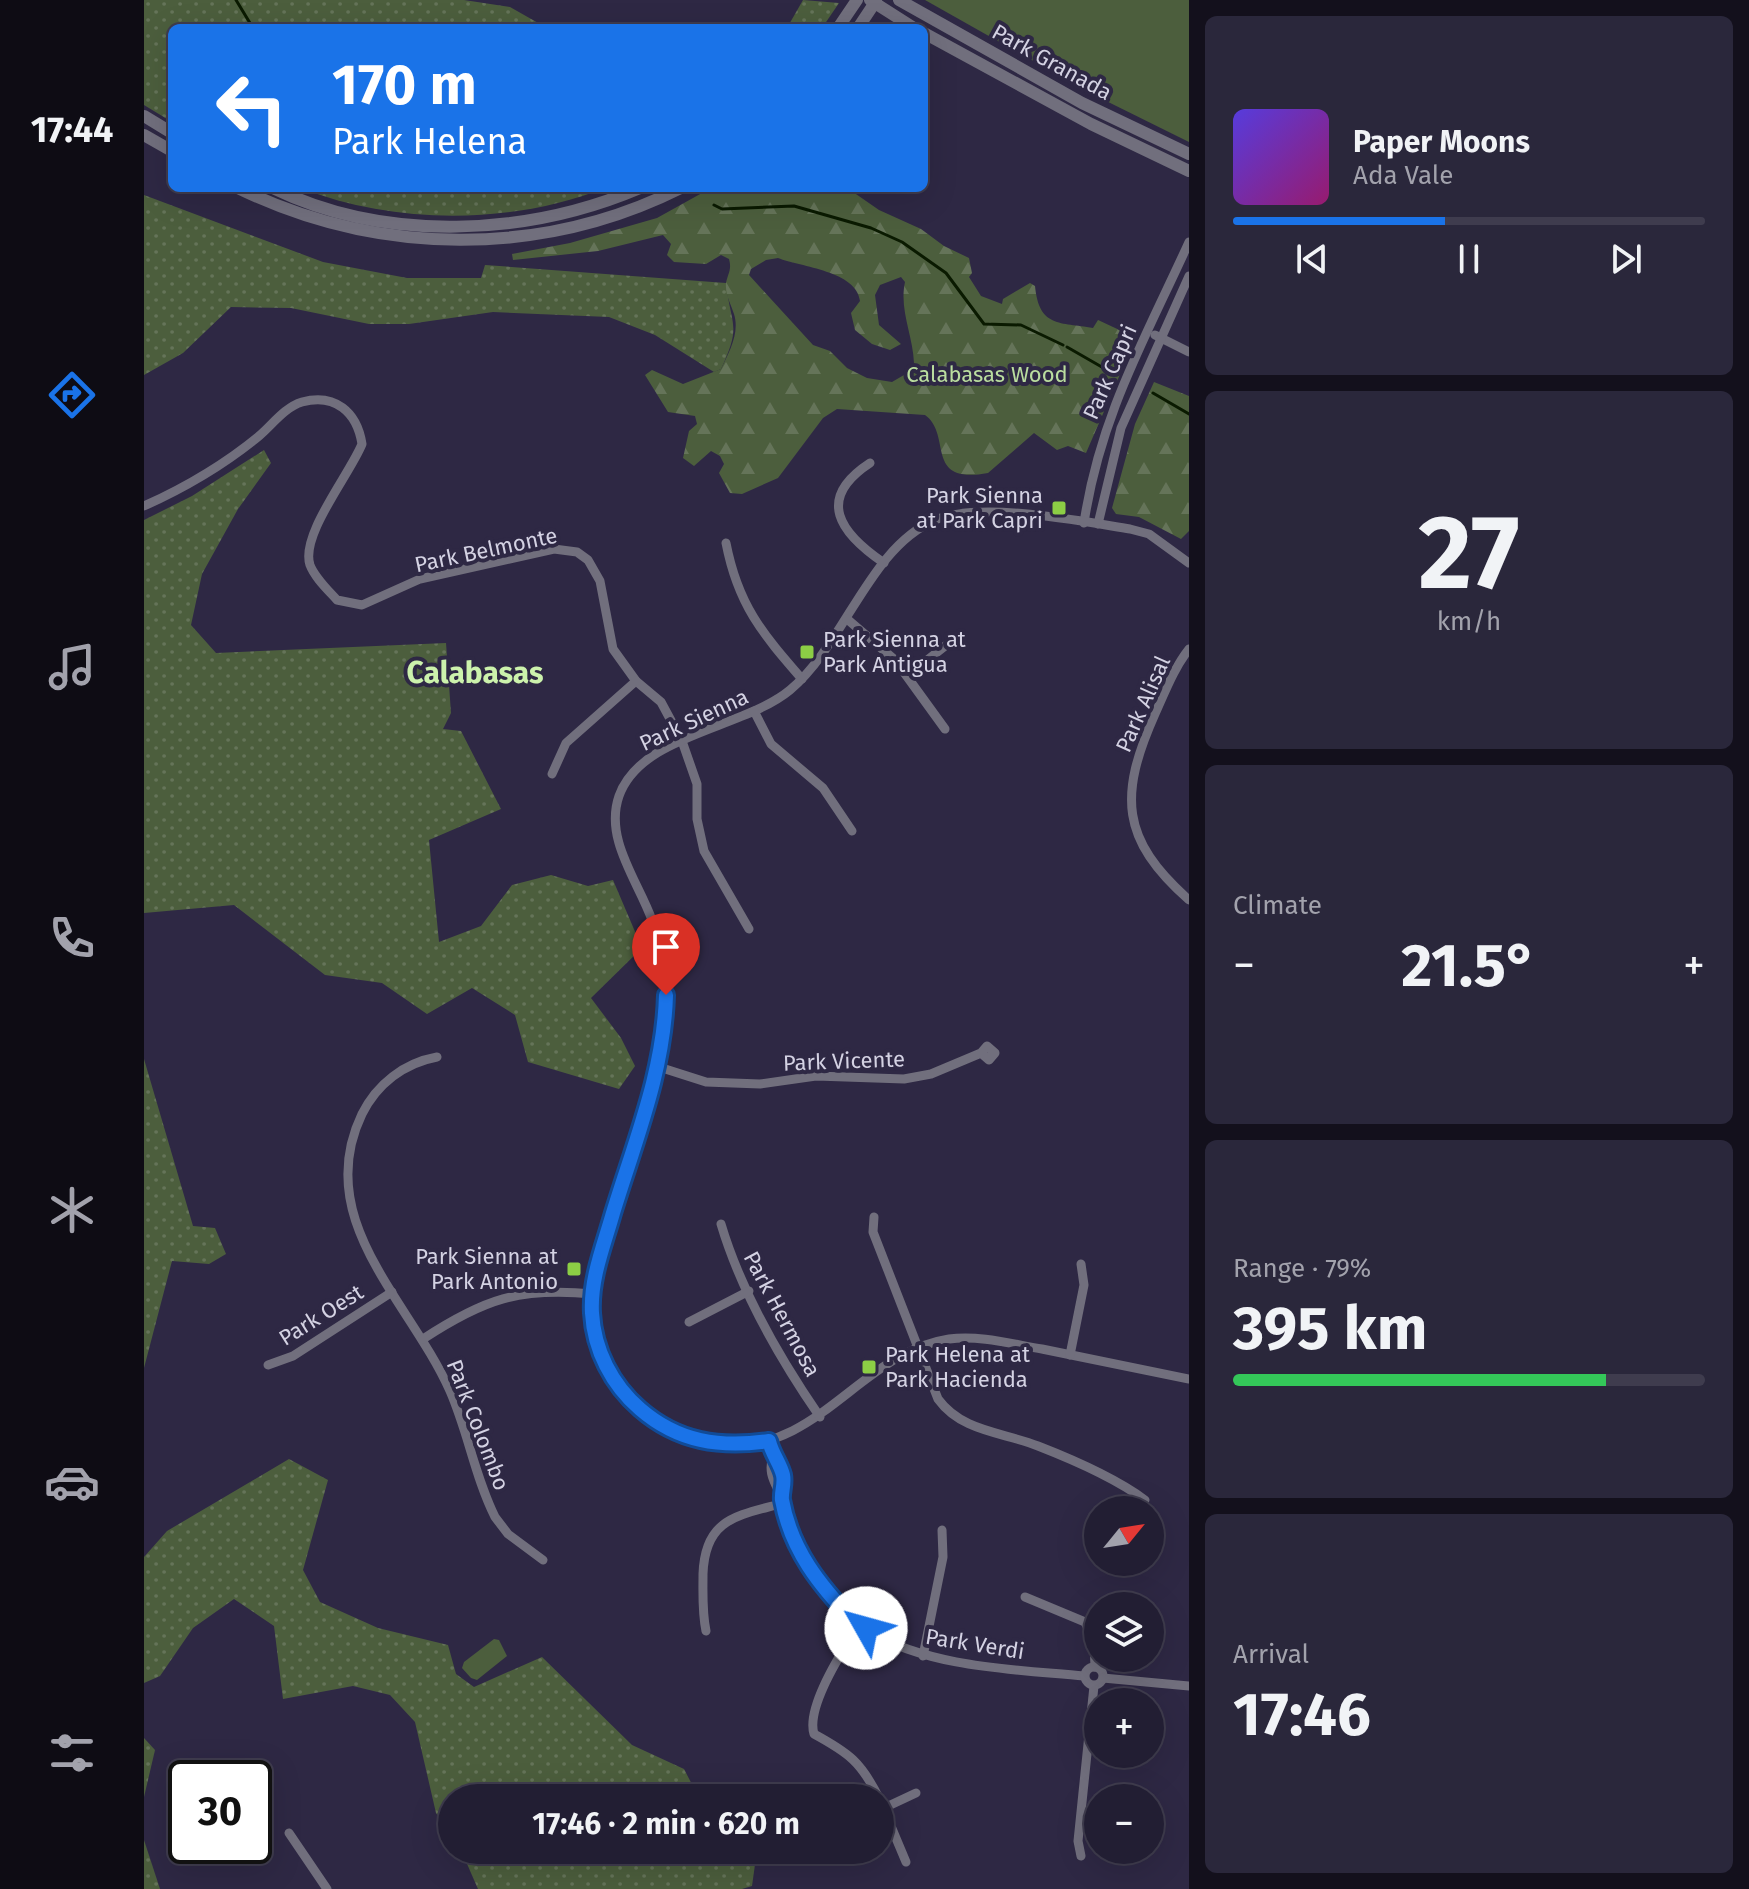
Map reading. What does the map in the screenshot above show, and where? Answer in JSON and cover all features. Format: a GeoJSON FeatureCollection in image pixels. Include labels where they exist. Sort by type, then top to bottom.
{"type":"FeatureCollection","features":[{"type":"Feature","properties":{"kind":"street"},"geometry":{"type":"LineString","coordinates":[[841,24],[857,0]]}},
{"type":"Feature","properties":{"kind":"street","name":"Park Granada"},"geometry":{"type":"LineString","coordinates":[[899,0],[1082,103],[1189,154]]}},
{"type":"Feature","properties":{"kind":"street"},"geometry":{"type":"LineString","coordinates":[[860,24],[874,2],[908,24]]}},
{"type":"Feature","properties":{"kind":"street","name":"Park Granada"},"geometry":{"type":"LineString","coordinates":[[928,35],[1091,124],[1189,171]]}},
{"type":"Feature","properties":{"kind":"street"},"geometry":{"type":"LineString","coordinates":[[144,116],[168,131]]}},
{"type":"Feature","properties":{"kind":"street"},"geometry":{"type":"LineString","coordinates":[[144,135],[168,149]]}},
{"type":"Feature","properties":{"kind":"street"},"geometry":{"type":"LineString","coordinates":[[246,192],[277,207],[337,226],[386,236],[468,242],[522,237],[585,225],[671,192]]}},
{"type":"Feature","properties":{"kind":"street"},"geometry":{"type":"LineString","coordinates":[[285,192],[343,212],[386,221],[466,226],[545,218],[627,192]]}},
{"type":"Feature","properties":{"kind":"street","name":"Park Capri"},"geometry":{"type":"LineString","coordinates":[[1084,523],[1093,466],[1105,427],[1189,242]]}},
{"type":"Feature","properties":{"kind":"street","name":"Park Capri"},"geometry":{"type":"LineString","coordinates":[[1098,524],[1121,428],[1189,276]]}},
{"type":"Feature","properties":{"kind":"street"},"geometry":{"type":"LineString","coordinates":[[1148,332],[1189,352]]}},
{"type":"Feature","properties":{"kind":"street","name":"Park Belmonte"},"geometry":{"type":"LineString","coordinates":[[144,506],[188,484],[258,437],[300,403],[324,400],[338,403],[360,428],[362,444],[315,529],[308,556],[315,573],[337,600],[362,605],[420,579],[554,549],[577,552],[595,569],[613,649],[636,681],[661,702],[682,741],[697,784],[697,819],[704,851],[749,929]]}},
{"type":"Feature","properties":{"kind":"street"},"geometry":{"type":"LineString","coordinates":[[870,463],[846,479],[839,497],[840,515],[848,534],[884,563]]}},
{"type":"Feature","properties":{"kind":"street","name":"Park Sienna"},"geometry":{"type":"LineString","coordinates":[[769,1441],[738,1446],[710,1444],[660,1427],[615,1382],[601,1356],[595,1336],[593,1294],[597,1268],[659,1067],[665,1030],[663,963],[652,920],[620,848],[616,811],[622,788],[636,768],[651,756],[754,711],[802,679],[884,563],[912,534],[934,521],[958,514],[983,512],[1098,524],[1149,534],[1189,563]]}},
{"type":"Feature","properties":{"kind":"street"},"geometry":{"type":"LineString","coordinates":[[726,543],[733,580],[748,612],[765,639],[802,679]]}},
{"type":"Feature","properties":{"kind":"street"},"geometry":{"type":"LineString","coordinates":[[847,619],[887,652],[945,729]]}},
{"type":"Feature","properties":{"kind":"street"},"geometry":{"type":"LineString","coordinates":[[907,676],[954,639]]}},
{"type":"Feature","properties":{"kind":"street","name":"Park Alisal"},"geometry":{"type":"LineString","coordinates":[[1189,649],[1136,757],[1131,787],[1134,823],[1143,849],[1160,874],[1189,900]]}},
{"type":"Feature","properties":{"kind":"street"},"geometry":{"type":"LineString","coordinates":[[552,774],[566,743],[636,681]]}},
{"type":"Feature","properties":{"kind":"street"},"geometry":{"type":"LineString","coordinates":[[754,711],[771,744],[823,788],[852,831]]}},
{"type":"Feature","properties":{"kind":"street","name":"Park Vicente"},"geometry":{"type":"LineString","coordinates":[[659,1067],[706,1082],[760,1084],[816,1076],[904,1079],[931,1074],[981,1053]]}},
{"type":"Feature","properties":{"kind":"street","name":"Park Colombo"},"geometry":{"type":"LineString","coordinates":[[437,1057],[417,1060],[393,1075],[368,1102],[351,1140],[347,1172],[351,1218],[364,1247],[423,1339],[450,1390],[495,1517],[508,1534],[543,1560]]}},
{"type":"Feature","properties":{"kind":"street"},"geometry":{"type":"LineString","coordinates":[[874,1217],[873,1232],[938,1399],[960,1422],[1037,1445],[1139,1496]]}},
{"type":"Feature","properties":{"kind":"street","name":"Park Hermosa"},"geometry":{"type":"LineString","coordinates":[[721,1224],[729,1253],[780,1352],[820,1417]]}},
{"type":"Feature","properties":{"kind":"street"},"geometry":{"type":"LineString","coordinates":[[1070,1355],[1084,1285],[1081,1264]]}},
{"type":"Feature","properties":{"kind":"street"},"geometry":{"type":"LineString","coordinates":[[423,1339],[463,1315],[516,1294],[540,1290],[593,1294]]}},
{"type":"Feature","properties":{"kind":"street"},"geometry":{"type":"LineString","coordinates":[[689,1322],[749,1291]]}},
{"type":"Feature","properties":{"kind":"street","name":"Park Oest"},"geometry":{"type":"LineString","coordinates":[[268,1365],[293,1356],[392,1292]]}},
{"type":"Feature","properties":{"kind":"street"},"geometry":{"type":"LineString","coordinates":[[782,1500],[783,1475],[769,1441],[820,1417],[896,1357],[918,1346],[973,1338],[1188,1376]]}},
{"type":"Feature","properties":{"kind":"street"},"geometry":{"type":"LineString","coordinates":[[773,1455],[771,1478],[782,1500],[798,1549],[819,1586],[854,1627],[835,1663],[811,1722],[814,1734],[849,1753],[871,1784]]}},
{"type":"Feature","properties":{"kind":"street"},"geometry":{"type":"LineString","coordinates":[[771,1478],[783,1475]]}},
{"type":"Feature","properties":{"kind":"street"},"geometry":{"type":"LineString","coordinates":[[706,1631],[702,1612],[703,1562],[710,1536],[738,1516],[782,1500]]}},
{"type":"Feature","properties":{"kind":"street"},"geometry":{"type":"LineString","coordinates":[[923,1656],[943,1557],[942,1530]]}},
{"type":"Feature","properties":{"kind":"street"},"geometry":{"type":"LineString","coordinates":[[1025,1597],[1084,1622]]}},
{"type":"Feature","properties":{"kind":"street","name":"Park Verdi"},"geometry":{"type":"LineString","coordinates":[[854,1627],[923,1656],[1084,1676]]}},
{"type":"Feature","properties":{"kind":"street"},"geometry":{"type":"LineString","coordinates":[[1089,1672],[1084,1676],[1088,1684],[1094,1686]]}},
{"type":"Feature","properties":{"kind":"street"},"geometry":{"type":"LineString","coordinates":[[1101,1672],[1103,1678]]}},
{"type":"Feature","properties":{"kind":"street"},"geometry":{"type":"LineString","coordinates":[[1081,1856],[1078,1841],[1094,1686],[1103,1678],[1189,1686]]}},
{"type":"Feature","properties":{"kind":"street"},"geometry":{"type":"LineString","coordinates":[[894,1799],[916,1793]]}},
{"type":"Feature","properties":{"kind":"street"},"geometry":{"type":"LineString","coordinates":[[289,1833],[327,1889]]}},
{"type":"Feature","properties":{"kind":"street"},"geometry":{"type":"LineString","coordinates":[[894,1833],[906,1862]]}},
{"type":"Feature","properties":{"kind":"green space"},"geometry":{"type":"Polygon","coordinates":[[[144,0],[464,0],[510,7],[540,24],[168,24],[168,120],[144,105],[144,0]]]}},
{"type":"Feature","properties":{"kind":"green space"},"geometry":{"type":"Polygon","coordinates":[[[803,0],[839,3],[825,24],[789,24],[803,0]]]}},
{"type":"Feature","properties":{"kind":"green space"},"geometry":{"type":"Polygon","coordinates":[[[925,0],[1189,0],[1189,142],[1090,93],[925,0]]]}},
{"type":"Feature","properties":{"kind":"green space"},"geometry":{"type":"Polygon","coordinates":[[[313,192],[593,192],[531,209],[453,216],[375,209],[313,192]]]}},
{"type":"Feature","properties":{"kind":"green space","name":"Calabasas Wood"},"geometry":{"type":"Polygon","coordinates":[[[704,192],[853,192],[879,210],[921,229],[944,246],[969,258],[972,273],[969,277],[981,296],[1002,304],[1003,299],[1030,283],[1035,286],[1041,309],[1053,320],[1093,328],[1098,320],[1128,334],[1134,342],[1086,453],[1068,446],[1057,450],[1034,433],[988,473],[968,475],[955,472],[947,465],[938,434],[925,415],[837,409],[823,418],[778,478],[742,494],[730,493],[719,473],[724,464],[720,456],[711,451],[694,466],[683,458],[689,431],[697,424],[695,416],[668,412],[645,375],[652,370],[683,384],[721,369],[736,328],[726,287],[729,259],[721,255],[706,264],[674,262],[667,255],[671,244],[663,235],[598,251],[513,260],[512,254],[570,243],[657,218],[704,192]],[[778,258],[766,260],[751,269],[749,275],[813,345],[830,351],[847,368],[867,378],[892,382],[904,375],[914,363],[905,313],[905,282],[901,277],[880,285],[875,295],[879,325],[901,344],[890,350],[872,344],[855,330],[851,313],[860,301],[857,291],[849,283],[826,272],[778,258]]]}},
{"type":"Feature","properties":{"kind":"green space"},"geometry":{"type":"Polygon","coordinates":[[[144,195],[323,262],[407,278],[481,278],[485,265],[726,283],[733,326],[731,343],[721,369],[714,372],[655,335],[609,317],[493,312],[409,324],[369,324],[291,308],[231,307],[183,353],[144,375],[144,195]]]}},
{"type":"Feature","properties":{"kind":"green space"},"geometry":{"type":"Polygon","coordinates":[[[1154,382],[1189,396],[1189,531],[1181,539],[1139,517],[1116,514],[1112,508],[1135,424],[1154,382]]]}},
{"type":"Feature","properties":{"kind":"green space"},"geometry":{"type":"Polygon","coordinates":[[[264,450],[271,463],[238,509],[202,574],[191,625],[216,653],[446,643],[451,713],[443,729],[461,731],[501,809],[429,840],[439,942],[481,926],[512,885],[551,875],[588,886],[613,880],[642,948],[591,998],[621,1038],[635,1066],[619,1089],[528,1062],[515,1015],[472,988],[427,1014],[382,983],[325,975],[234,905],[144,913],[144,520],[192,496],[264,450]]]}},
{"type":"Feature","properties":{"kind":"green space"},"geometry":{"type":"Polygon","coordinates":[[[144,1059],[193,1226],[215,1228],[226,1254],[209,1264],[172,1261],[144,1368],[144,1059]]]}},
{"type":"Feature","properties":{"kind":"green space"},"geometry":{"type":"Polygon","coordinates":[[[289,1459],[328,1480],[303,1570],[320,1602],[378,1628],[448,1645],[456,1674],[474,1687],[542,1657],[632,1745],[684,1769],[692,1784],[438,1784],[438,1816],[415,1722],[390,1695],[353,1686],[283,1699],[274,1626],[234,1599],[193,1628],[160,1676],[144,1683],[144,1557],[167,1531],[289,1459]]]}},
{"type":"Feature","properties":{"kind":"green space"},"geometry":{"type":"Polygon","coordinates":[[[494,1639],[499,1640],[507,1656],[477,1680],[471,1678],[462,1668],[464,1662],[494,1639]]]}},
{"type":"Feature","properties":{"kind":"green space"},"geometry":{"type":"Polygon","coordinates":[[[144,1738],[155,1750],[144,1797],[144,1738]]]}},
{"type":"Feature","properties":{"kind":"green space"},"geometry":{"type":"Polygon","coordinates":[[[144,1840],[160,1889],[144,1889],[144,1840]]]}},
{"type":"Feature","properties":{"kind":"green space"},"geometry":{"type":"Polygon","coordinates":[[[467,1864],[755,1864],[752,1886],[742,1889],[478,1889],[467,1864]]]}},
{"type":"Feature","properties":{"kind":"waterway"},"geometry":{"type":"LineString","coordinates":[[236,0],[251,24]]}},
{"type":"Feature","properties":{"kind":"waterway"},"geometry":{"type":"LineString","coordinates":[[714,205],[722,209],[794,206],[871,228],[902,242],[946,273],[984,324],[1021,325],[1063,345]]}},
{"type":"Feature","properties":{"kind":"waterway"},"geometry":{"type":"LineString","coordinates":[[1067,347],[1114,374]]}},
{"type":"Feature","properties":{"kind":"waterway"},"geometry":{"type":"LineString","coordinates":[[1153,393],[1189,414]]}},
{"type":"Feature","properties":{"kind":"place","name":"Park Sienna at Park Capri"},"geometry":{"type":"Point","coordinates":[1059,508]}},
{"type":"Feature","properties":{"kind":"place","name":"Park Sienna at Park Antigua"},"geometry":{"type":"Point","coordinates":[807,652]}},
{"type":"Feature","properties":{"kind":"place","name":"Park Sienna at Park Antonio"},"geometry":{"type":"Point","coordinates":[574,1269]}},
{"type":"Feature","properties":{"kind":"place","name":"Park Helena at Park Hacienda"},"geometry":{"type":"Point","coordinates":[869,1367]}},
{"type":"Feature","properties":{"kind":"district","name":"Calabasas"},"geometry":{"type":"Point","coordinates":[475,673]}},
{"type":"Feature","properties":{"kind":"route"},"geometry":{"type":"LineString","coordinates":[[666,995],[659,1067],[597,1268],[592,1313],[601,1356],[615,1382],[660,1427],[710,1444],[738,1446],[769,1441],[784,1480],[782,1497],[798,1549],[819,1586],[854,1621],[864,1621],[866,1628]]}}]}
